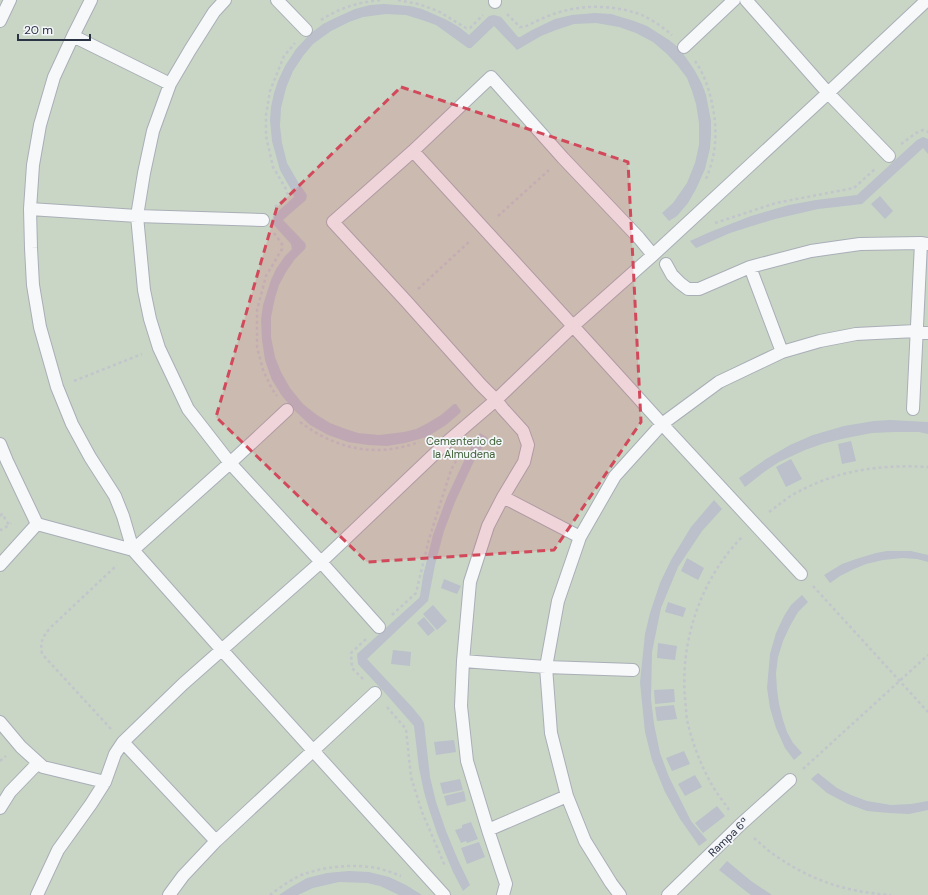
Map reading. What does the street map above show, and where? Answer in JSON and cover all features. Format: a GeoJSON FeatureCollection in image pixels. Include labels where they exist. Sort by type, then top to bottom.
{"type":"FeatureCollection","features":[{"type":"Feature","properties":{"kind":"lane"},"geometry":{"type":"LineString","coordinates":[[0,21],[10,0]]}},
{"type":"Feature","properties":{"kind":"lane"},"geometry":{"type":"LineString","coordinates":[[91,0],[54,78],[40,125],[33,165],[30,209],[33,285],[40,327],[57,387],[72,424],[90,457],[115,496],[124,516],[134,550],[444,895]]}},
{"type":"Feature","properties":{"kind":"lane"},"geometry":{"type":"LineString","coordinates":[[225,0],[214,12],[170,84],[153,131],[137,216],[144,290],[150,319],[159,348],[188,409],[230,463],[379,627]]}},
{"type":"Feature","properties":{"kind":"lane"},"geometry":{"type":"LineString","coordinates":[[277,0],[306,30]]}},
{"type":"Feature","properties":{"kind":"lane"},"geometry":{"type":"LineString","coordinates":[[684,46],[734,0]]}},
{"type":"Feature","properties":{"kind":"lane"},"geometry":{"type":"LineString","coordinates":[[746,0],[828,93],[889,156]]}},
{"type":"Feature","properties":{"kind":"lane"},"geometry":{"type":"LineString","coordinates":[[37,895],[58,850],[105,782],[115,754],[123,742],[183,684],[321,562],[447,442],[496,400],[573,326],[653,255],[926,2]]}},
{"type":"Feature","properties":{"kind":"lane"},"geometry":{"type":"LineString","coordinates":[[73,36],[170,84]]}},
{"type":"Feature","properties":{"kind":"lane"},"geometry":{"type":"LineString","coordinates":[[503,895],[506,884],[467,761],[461,706],[463,661],[470,582],[488,526],[524,462],[528,445],[523,431],[496,400],[333,222],[413,151],[491,77],[563,158],[639,238],[653,255]]}},
{"type":"Feature","properties":{"kind":"lane"},"geometry":{"type":"LineString","coordinates":[[413,151],[801,574]]}},
{"type":"Feature","properties":{"kind":"lane"},"geometry":{"type":"LineString","coordinates":[[30,209],[137,216],[263,220]]}},
{"type":"Feature","properties":{"kind":"lane"},"geometry":{"type":"LineString","coordinates":[[666,264],[672,275],[680,283],[688,288],[699,288],[750,267],[811,251],[860,244],[924,243],[922,332],[912,409]]}},
{"type":"Feature","properties":{"kind":"lane"},"geometry":{"type":"LineString","coordinates":[[750,267],[782,352]]}},
{"type":"Feature","properties":{"kind":"lane"},"geometry":{"type":"LineString","coordinates":[[620,895],[585,841],[567,796],[551,733],[546,667],[558,601],[580,537],[615,476],[662,424],[719,382],[782,352],[820,341],[856,334],[922,332]]}},
{"type":"Feature","properties":{"kind":"lane"},"geometry":{"type":"LineString","coordinates":[[134,550],[287,410]]}},
{"type":"Feature","properties":{"kind":"lane"},"geometry":{"type":"LineString","coordinates":[[0,444],[37,524],[134,550]]}},
{"type":"Feature","properties":{"kind":"lane"},"geometry":{"type":"LineString","coordinates":[[503,497],[580,537]]}},
{"type":"Feature","properties":{"kind":"lane"},"geometry":{"type":"LineString","coordinates":[[0,565],[37,524]]}},
{"type":"Feature","properties":{"kind":"lane"},"geometry":{"type":"LineString","coordinates":[[463,661],[546,667],[633,670]]}},
{"type":"Feature","properties":{"kind":"lane"},"geometry":{"type":"LineString","coordinates":[[169,895],[183,876],[216,841],[375,693]]}},
{"type":"Feature","properties":{"kind":"lane"},"geometry":{"type":"LineString","coordinates":[[0,722],[21,748],[43,767],[105,782]]}},
{"type":"Feature","properties":{"kind":"lane"},"geometry":{"type":"LineString","coordinates":[[123,742],[216,841]]}},
{"type":"Feature","properties":{"kind":"lane"},"geometry":{"type":"LineString","coordinates":[[0,808],[10,792],[38,763]]}},
{"type":"Feature","properties":{"kind":"lane","name":"Rampa 6ª"},"geometry":{"type":"LineString","coordinates":[[668,895],[740,825],[790,780]]}},
{"type":"Feature","properties":{"kind":"lane"},"geometry":{"type":"LineString","coordinates":[[488,830],[567,796]]}},
{"type":"Feature","properties":{"kind":"path"},"geometry":{"type":"LineString","coordinates":[[381,0],[369,1],[351,6],[329,15],[306,30],[284,56],[270,91],[266,115],[266,136],[273,167],[286,188],[288,196],[263,220],[282,244],[282,249],[266,276],[257,310],[257,347],[263,370],[272,389],[287,410],[313,431],[324,437],[351,447],[367,450],[387,450],[408,446],[423,441]]}},
{"type":"Feature","properties":{"kind":"path"},"geometry":{"type":"LineString","coordinates":[[398,0],[418,4],[438,11],[466,28],[470,28],[495,1],[520,27],[524,27],[556,13],[587,7],[613,8],[630,12],[643,16],[658,24],[684,46],[698,64],[706,83],[714,111],[716,138],[714,155],[705,182]]}},
{"type":"Feature","properties":{"kind":"path"},"geometry":{"type":"LineString","coordinates":[[709,226],[776,203],[854,188],[916,133],[923,130],[928,132]]}},
{"type":"Feature","properties":{"kind":"path"},"geometry":{"type":"LineString","coordinates":[[57,387],[159,348]]}},
{"type":"Feature","properties":{"kind":"path"},"geometry":{"type":"LineString","coordinates":[[445,867],[422,812],[411,776],[406,729],[352,668],[351,653],[416,593],[429,539],[451,470],[458,458]]}},
{"type":"Feature","properties":{"kind":"path"},"geometry":{"type":"LineString","coordinates":[[891,895],[847,889],[826,883],[807,875],[771,853],[740,825],[712,786],[693,742],[687,719],[684,672],[692,623],[710,579],[722,559],[754,524],[788,498],[808,487],[830,478],[881,467],[928,467]]}},
{"type":"Feature","properties":{"kind":"path"},"geometry":{"type":"LineString","coordinates":[[0,516],[2,514],[9,524],[1,530],[0,529]]}},
{"type":"Feature","properties":{"kind":"path"},"geometry":{"type":"LineString","coordinates":[[123,742],[42,654],[40,646],[43,638],[50,628],[134,550]]}},
{"type":"Feature","properties":{"kind":"path"},"geometry":{"type":"LineString","coordinates":[[801,574],[928,712]]}},
{"type":"Feature","properties":{"kind":"path"},"geometry":{"type":"LineString","coordinates":[[790,780],[928,655]]}},
{"type":"Feature","properties":{"kind":"path"},"geometry":{"type":"LineString","coordinates":[[270,895],[278,888],[305,873],[330,867],[352,866],[377,868],[402,877]]}},
{"type":"Feature","properties":{"kind":"highlighted area"},"geometry":{"type":"Polygon","coordinates":[[[401,87],[628,162],[641,422],[554,550],[367,562],[216,417],[277,207],[401,87]]]}},
{"type":"Feature","properties":{"kind":"green space","name":"Cementerio de la Almudena"},"geometry":{"type":"Polygon","coordinates":[[[0,0],[928,0],[928,895],[0,895],[0,0]]]}},
{"type":"Feature","properties":{"kind":"building"},"geometry":{"type":"Polygon","coordinates":[[[384,4],[410,6],[422,9],[447,20],[469,35],[489,16],[494,15],[501,17],[518,37],[555,19],[572,15],[595,13],[611,14],[634,21],[647,26],[679,48],[702,84],[706,95],[711,121],[710,148],[705,169],[688,203],[677,216],[669,221],[662,213],[673,203],[687,183],[695,163],[699,145],[699,123],[696,104],[687,78],[678,66],[653,42],[636,33],[619,27],[596,23],[574,24],[541,36],[517,50],[494,26],[471,48],[468,48],[436,25],[406,15],[386,14],[363,17],[349,22],[331,31],[313,44],[293,71],[286,88],[281,108],[280,126],[287,163],[307,195],[306,200],[283,220],[305,243],[306,246],[286,272],[279,285],[271,317],[271,337],[275,357],[290,388],[303,404],[330,423],[358,433],[379,435],[416,429],[441,415],[454,404],[456,404],[461,411],[446,425],[427,437],[387,446],[348,442],[328,435],[310,425],[295,411],[282,396],[269,372],[265,360],[261,320],[263,305],[271,280],[276,269],[292,249],[291,244],[272,223],[273,216],[294,197],[280,170],[272,141],[270,120],[271,107],[278,81],[285,66],[296,49],[311,33],[323,24],[355,9],[370,5],[384,4]]]}},
{"type":"Feature","properties":{"kind":"building"},"geometry":{"type":"Polygon","coordinates":[[[923,137],[928,139],[928,154],[923,148],[862,204],[818,209],[775,219],[730,233],[696,248],[690,241],[751,216],[789,205],[857,195],[917,140],[923,137]]]}},
{"type":"Feature","properties":{"kind":"building"},"geometry":{"type":"Polygon","coordinates":[[[880,196],[893,211],[885,219],[871,204],[880,196]]]}},
{"type":"Feature","properties":{"kind":"building"},"geometry":{"type":"Polygon","coordinates":[[[890,420],[928,422],[928,434],[919,432],[872,433],[846,438],[805,450],[779,462],[745,487],[739,478],[766,459],[790,445],[813,435],[844,426],[890,420]]]}},
{"type":"Feature","properties":{"kind":"building"},"geometry":{"type":"Polygon","coordinates":[[[480,433],[488,438],[474,461],[455,502],[444,531],[428,601],[367,659],[412,707],[424,723],[430,777],[436,802],[446,831],[470,885],[463,891],[443,848],[429,809],[419,768],[414,726],[358,664],[357,654],[419,598],[433,535],[447,497],[474,441],[480,433]]]}},
{"type":"Feature","properties":{"kind":"building"},"geometry":{"type":"Polygon","coordinates":[[[851,441],[856,461],[842,464],[838,444],[851,441]]]}},
{"type":"Feature","properties":{"kind":"building"},"geometry":{"type":"Polygon","coordinates":[[[791,459],[802,479],[786,487],[776,467],[791,459]]]}},
{"type":"Feature","properties":{"kind":"building"},"geometry":{"type":"Polygon","coordinates":[[[714,500],[722,509],[702,531],[678,567],[661,608],[652,652],[651,699],[660,753],[669,777],[691,821],[707,840],[699,846],[680,819],[665,792],[652,760],[645,732],[640,682],[645,634],[660,583],[671,560],[691,527],[714,500]]]}},
{"type":"Feature","properties":{"kind":"building"},"geometry":{"type":"Polygon","coordinates":[[[887,551],[911,551],[928,555],[928,562],[917,559],[902,558],[883,560],[866,564],[854,569],[830,583],[824,575],[842,564],[887,551]]]}},
{"type":"Feature","properties":{"kind":"building"},"geometry":{"type":"Polygon","coordinates":[[[687,558],[704,568],[698,580],[681,571],[687,558]]]}},
{"type":"Feature","properties":{"kind":"building"},"geometry":{"type":"Polygon","coordinates":[[[444,579],[461,586],[457,594],[441,588],[444,579]]]}},
{"type":"Feature","properties":{"kind":"building"},"geometry":{"type":"Polygon","coordinates":[[[802,595],[808,602],[798,612],[783,641],[778,657],[776,673],[779,704],[783,720],[793,743],[802,753],[794,760],[785,748],[776,728],[770,708],[767,688],[770,654],[776,633],[791,605],[802,595]]]}},
{"type":"Feature","properties":{"kind":"building"},"geometry":{"type":"Polygon","coordinates":[[[668,602],[686,608],[683,617],[665,612],[668,602]]]}},
{"type":"Feature","properties":{"kind":"building"},"geometry":{"type":"Polygon","coordinates":[[[433,605],[447,621],[437,630],[423,614],[433,605]]]}},
{"type":"Feature","properties":{"kind":"building"},"geometry":{"type":"Polygon","coordinates":[[[424,617],[435,630],[428,636],[417,623],[424,617]]]}},
{"type":"Feature","properties":{"kind":"building"},"geometry":{"type":"Polygon","coordinates":[[[658,643],[677,646],[675,660],[657,658],[658,643]]]}},
{"type":"Feature","properties":{"kind":"building"},"geometry":{"type":"Polygon","coordinates":[[[393,650],[411,652],[410,666],[391,664],[393,650]]]}},
{"type":"Feature","properties":{"kind":"building"},"geometry":{"type":"Polygon","coordinates":[[[674,689],[675,702],[655,704],[654,690],[674,689]]]}},
{"type":"Feature","properties":{"kind":"building"},"geometry":{"type":"Polygon","coordinates":[[[674,705],[677,719],[657,721],[655,707],[674,705]]]}},
{"type":"Feature","properties":{"kind":"building"},"geometry":{"type":"Polygon","coordinates":[[[454,740],[456,752],[436,755],[434,742],[454,740]]]}},
{"type":"Feature","properties":{"kind":"building"},"geometry":{"type":"Polygon","coordinates":[[[684,751],[690,764],[672,771],[666,758],[684,751]]]}},
{"type":"Feature","properties":{"kind":"building"},"geometry":{"type":"Polygon","coordinates":[[[818,773],[837,788],[867,801],[891,805],[928,801],[928,810],[909,814],[867,811],[848,804],[827,793],[811,779],[818,773]]]}},
{"type":"Feature","properties":{"kind":"building"},"geometry":{"type":"Polygon","coordinates":[[[695,775],[702,787],[685,796],[678,784],[695,775]]]}},
{"type":"Feature","properties":{"kind":"building"},"geometry":{"type":"Polygon","coordinates":[[[460,779],[463,790],[443,794],[440,783],[460,779]]]}},
{"type":"Feature","properties":{"kind":"building"},"geometry":{"type":"Polygon","coordinates":[[[464,791],[466,801],[447,806],[444,796],[464,791]]]}},
{"type":"Feature","properties":{"kind":"building"},"geometry":{"type":"Polygon","coordinates":[[[717,806],[725,816],[703,833],[695,823],[717,806]]]}},
{"type":"Feature","properties":{"kind":"building"},"geometry":{"type":"Polygon","coordinates":[[[471,822],[478,839],[467,843],[466,841],[461,843],[455,830],[462,828],[462,825],[471,822]]]}},
{"type":"Feature","properties":{"kind":"building"},"geometry":{"type":"Polygon","coordinates":[[[479,842],[485,857],[467,864],[461,848],[479,842]]]}},
{"type":"Feature","properties":{"kind":"building"},"geometry":{"type":"Polygon","coordinates":[[[727,861],[751,881],[772,895],[751,895],[743,889],[719,870],[727,861]]]}},
{"type":"Feature","properties":{"kind":"building"},"geometry":{"type":"Polygon","coordinates":[[[349,871],[369,872],[389,877],[422,895],[399,895],[380,886],[367,883],[339,882],[313,888],[298,895],[279,895],[307,878],[327,873],[349,871]]]}}]}
